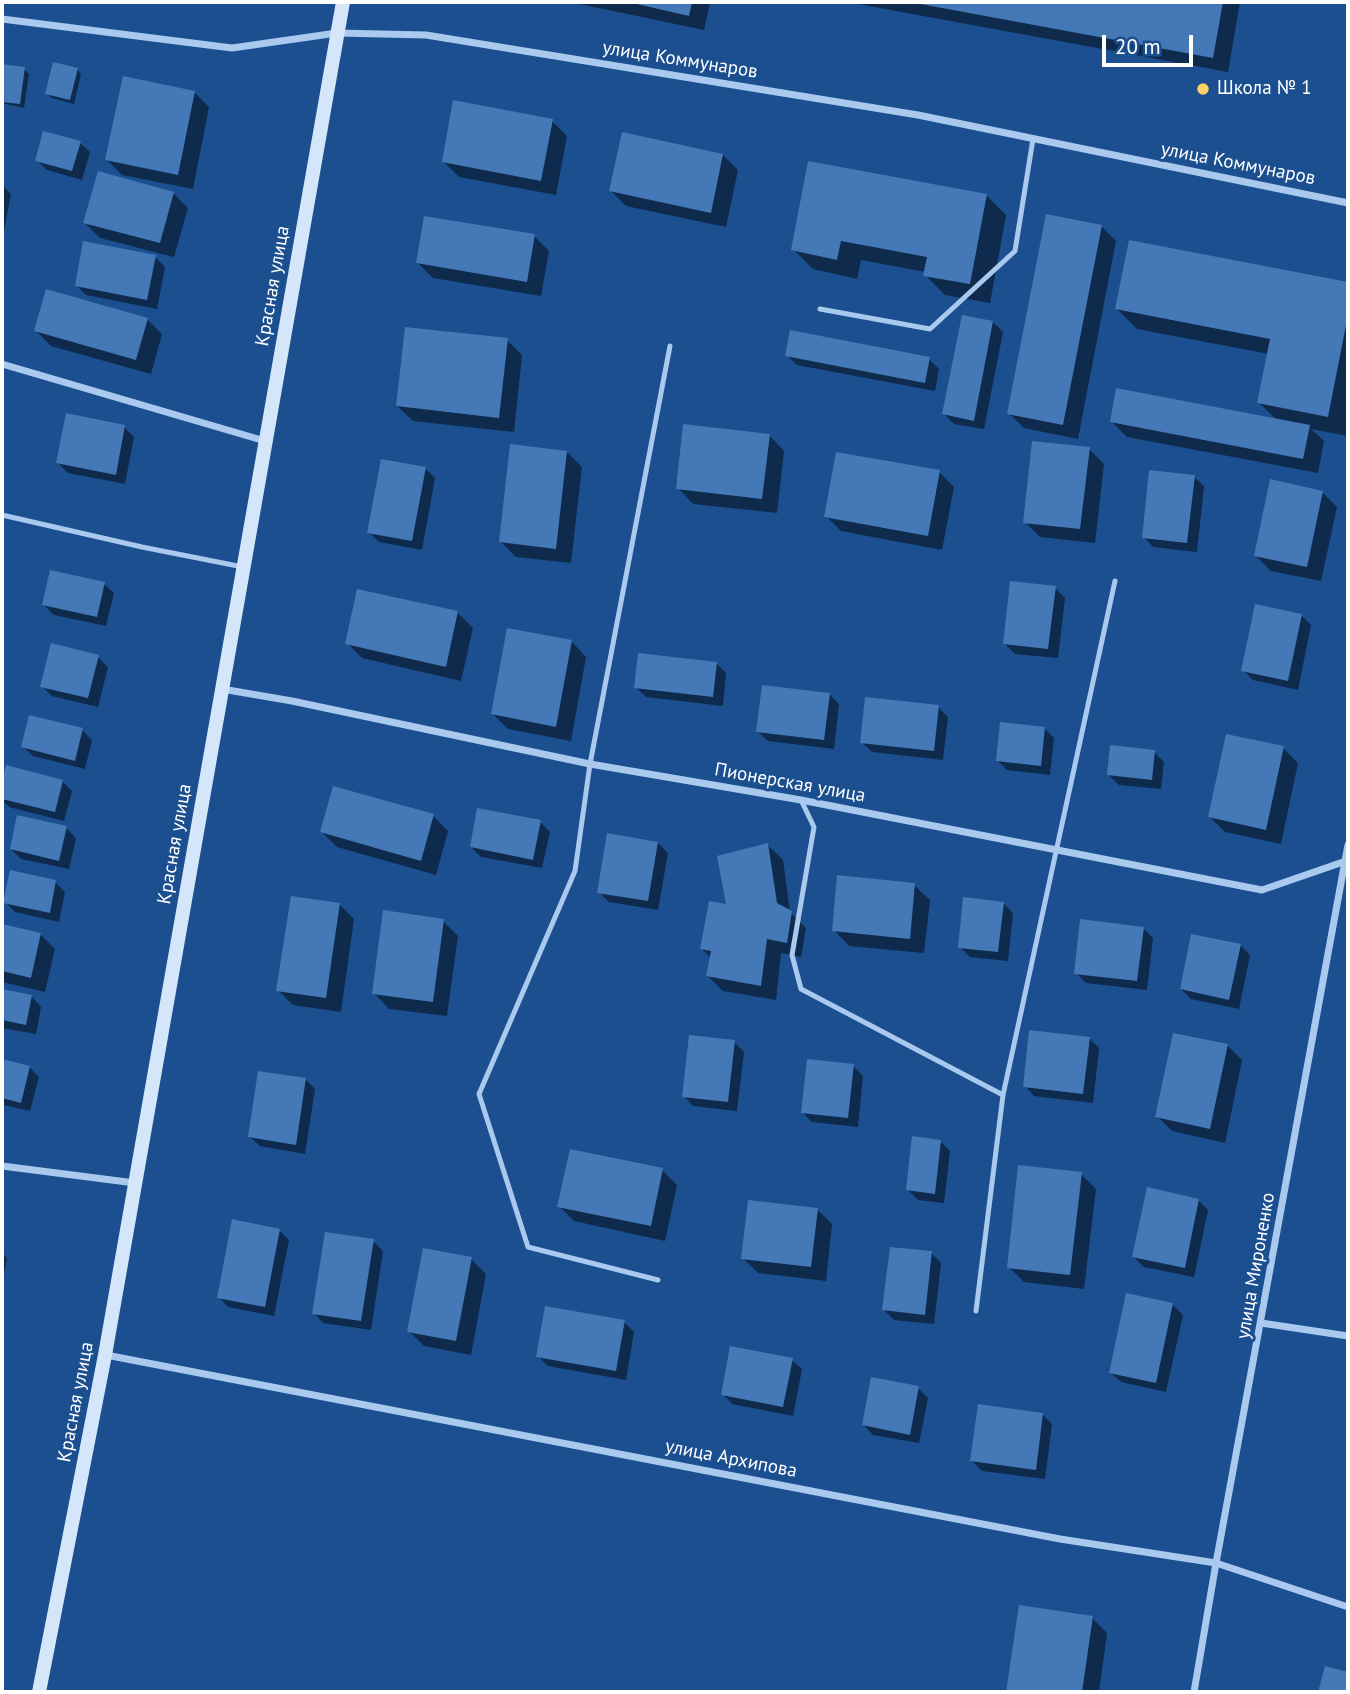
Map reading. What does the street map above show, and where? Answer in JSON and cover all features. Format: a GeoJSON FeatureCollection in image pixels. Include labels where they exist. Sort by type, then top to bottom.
{"type":"FeatureCollection","features":[{"type":"Feature","properties":{"kind":"main road","name":"Красная улица"},"geometry":{"type":"LineString","coordinates":[[39,1692],[105,1355],[343,2]]}},
{"type":"Feature","properties":{"kind":"street","name":"улица Коммунаров"},"geometry":{"type":"LineString","coordinates":[[2,19],[232,48],[337,33],[426,35],[918,115],[1348,202]]}},
{"type":"Feature","properties":{"kind":"street"},"geometry":{"type":"LineString","coordinates":[[2,364],[265,441]]}},
{"type":"Feature","properties":{"kind":"street","name":"Пионерская улица"},"geometry":{"type":"LineString","coordinates":[[222,689],[292,701],[590,764],[801,800],[1262,890],[1347,861]]}},
{"type":"Feature","properties":{"kind":"street","name":"улица Мироненко"},"geometry":{"type":"LineString","coordinates":[[1194,1692],[1348,845]]}},
{"type":"Feature","properties":{"kind":"street"},"geometry":{"type":"LineString","coordinates":[[2,1166],[135,1183]]}},
{"type":"Feature","properties":{"kind":"street"},"geometry":{"type":"LineString","coordinates":[[1261,1323],[1348,1336]]}},
{"type":"Feature","properties":{"kind":"street","name":"улица Архипова"},"geometry":{"type":"LineString","coordinates":[[105,1355],[1060,1539],[1216,1563],[1348,1607]]}},
{"type":"Feature","properties":{"kind":"lane"},"geometry":{"type":"LineString","coordinates":[[820,309],[930,329],[1014,251],[1033,139]]}},
{"type":"Feature","properties":{"kind":"lane"},"geometry":{"type":"LineString","coordinates":[[659,1280],[528,1247],[479,1094],[575,871],[590,764],[670,346]]}},
{"type":"Feature","properties":{"kind":"lane"},"geometry":{"type":"LineString","coordinates":[[2,515],[243,567]]}},
{"type":"Feature","properties":{"kind":"lane"},"geometry":{"type":"LineString","coordinates":[[976,1311],[1003,1095],[1115,582]]}},
{"type":"Feature","properties":{"kind":"lane"},"geometry":{"type":"LineString","coordinates":[[801,800],[814,827],[792,955],[801,989],[1003,1095]]}},
{"type":"Feature","properties":{"kind":"building"},"geometry":{"type":"Polygon","coordinates":[[[628,2],[692,2],[689,16],[628,2]]]}},
{"type":"Feature","properties":{"kind":"building"},"geometry":{"type":"Polygon","coordinates":[[[915,2],[1223,2],[1213,58],[915,2]]]}},
{"type":"Feature","properties":{"kind":"building"},"geometry":{"type":"Polygon","coordinates":[[[53,62],[78,68],[70,100],[45,94],[53,62]]]}},
{"type":"Feature","properties":{"kind":"building"},"geometry":{"type":"Polygon","coordinates":[[[2,64],[25,67],[20,104],[2,102],[2,64]]]}},
{"type":"Feature","properties":{"kind":"building"},"geometry":{"type":"Polygon","coordinates":[[[123,76],[195,91],[178,175],[105,160],[123,76]]]}},
{"type":"Feature","properties":{"kind":"building"},"geometry":{"type":"Polygon","coordinates":[[[453,100],[553,119],[541,181],[442,162],[453,100]]]}},
{"type":"Feature","properties":{"kind":"building"},"geometry":{"type":"Polygon","coordinates":[[[43,131],[81,141],[72,171],[35,161],[43,131]]]}},
{"type":"Feature","properties":{"kind":"building"},"geometry":{"type":"Polygon","coordinates":[[[622,132],[723,154],[711,213],[609,191],[622,132]]]}},
{"type":"Feature","properties":{"kind":"building"},"geometry":{"type":"Polygon","coordinates":[[[808,161],[987,194],[970,284],[923,276],[927,257],[841,241],[837,260],[791,250],[808,161]]]}},
{"type":"Feature","properties":{"kind":"building"},"geometry":{"type":"Polygon","coordinates":[[[98,171],[174,192],[160,243],[83,223],[98,171]]]}},
{"type":"Feature","properties":{"kind":"building"},"geometry":{"type":"Polygon","coordinates":[[[1046,214],[1102,225],[1063,425],[1007,414],[1046,214]]]}},
{"type":"Feature","properties":{"kind":"building"},"geometry":{"type":"Polygon","coordinates":[[[424,216],[535,234],[527,282],[416,263],[424,216]]]}},
{"type":"Feature","properties":{"kind":"building"},"geometry":{"type":"Polygon","coordinates":[[[1129,240],[1348,282],[1348,315],[1328,417],[1257,403],[1270,339],[1115,309],[1129,240]]]}},
{"type":"Feature","properties":{"kind":"building"},"geometry":{"type":"Polygon","coordinates":[[[83,241],[156,255],[147,300],[75,286],[83,241]]]}},
{"type":"Feature","properties":{"kind":"building"},"geometry":{"type":"Polygon","coordinates":[[[46,289],[148,318],[136,360],[34,331],[46,289]]]}},
{"type":"Feature","properties":{"kind":"building"},"geometry":{"type":"Polygon","coordinates":[[[962,315],[993,321],[974,421],[942,414],[962,315]]]}},
{"type":"Feature","properties":{"kind":"building"},"geometry":{"type":"Polygon","coordinates":[[[405,327],[508,338],[499,418],[396,406],[405,327]]]}},
{"type":"Feature","properties":{"kind":"building"},"geometry":{"type":"Polygon","coordinates":[[[790,330],[930,357],[925,383],[785,356],[790,330]]]}},
{"type":"Feature","properties":{"kind":"building"},"geometry":{"type":"Polygon","coordinates":[[[1116,388],[1310,425],[1303,459],[1110,422],[1116,388]]]}},
{"type":"Feature","properties":{"kind":"building"},"geometry":{"type":"Polygon","coordinates":[[[66,413],[125,425],[116,475],[56,463],[66,413]]]}},
{"type":"Feature","properties":{"kind":"building"},"geometry":{"type":"Polygon","coordinates":[[[683,424],[770,434],[762,499],[676,489],[683,424]]]}},
{"type":"Feature","properties":{"kind":"building"},"geometry":{"type":"Polygon","coordinates":[[[1032,441],[1090,447],[1080,529],[1023,523],[1032,441]]]}},
{"type":"Feature","properties":{"kind":"building"},"geometry":{"type":"Polygon","coordinates":[[[510,444],[567,451],[556,549],[499,542],[510,444]]]}},
{"type":"Feature","properties":{"kind":"building"},"geometry":{"type":"Polygon","coordinates":[[[836,452],[940,470],[928,536],[824,517],[836,452]]]}},
{"type":"Feature","properties":{"kind":"building"},"geometry":{"type":"Polygon","coordinates":[[[381,459],[426,467],[412,541],[367,533],[381,459]]]}},
{"type":"Feature","properties":{"kind":"building"},"geometry":{"type":"Polygon","coordinates":[[[1149,470],[1195,475],[1187,543],[1142,538],[1149,470]]]}},
{"type":"Feature","properties":{"kind":"building"},"geometry":{"type":"Polygon","coordinates":[[[1270,479],[1323,491],[1307,567],[1254,556],[1270,479]]]}},
{"type":"Feature","properties":{"kind":"building"},"geometry":{"type":"Polygon","coordinates":[[[50,570],[105,582],[97,617],[42,605],[50,570]]]}},
{"type":"Feature","properties":{"kind":"building"},"geometry":{"type":"Polygon","coordinates":[[[1010,581],[1056,586],[1048,649],[1003,644],[1010,581]]]}},
{"type":"Feature","properties":{"kind":"building"},"geometry":{"type":"Polygon","coordinates":[[[357,589],[458,611],[446,667],[345,644],[357,589]]]}},
{"type":"Feature","properties":{"kind":"building"},"geometry":{"type":"Polygon","coordinates":[[[1255,604],[1302,614],[1288,681],[1241,671],[1255,604]]]}},
{"type":"Feature","properties":{"kind":"building"},"geometry":{"type":"Polygon","coordinates":[[[507,628],[572,640],[556,727],[491,714],[507,628]]]}},
{"type":"Feature","properties":{"kind":"building"},"geometry":{"type":"Polygon","coordinates":[[[51,643],[99,655],[88,698],[40,687],[51,643]]]}},
{"type":"Feature","properties":{"kind":"building"},"geometry":{"type":"Polygon","coordinates":[[[638,653],[717,662],[713,697],[634,688],[638,653]]]}},
{"type":"Feature","properties":{"kind":"building"},"geometry":{"type":"Polygon","coordinates":[[[762,685],[830,693],[824,740],[756,732],[762,685]]]}},
{"type":"Feature","properties":{"kind":"building"},"geometry":{"type":"Polygon","coordinates":[[[865,697],[939,705],[934,751],[860,743],[865,697]]]}},
{"type":"Feature","properties":{"kind":"building"},"geometry":{"type":"Polygon","coordinates":[[[29,715],[83,728],[75,761],[21,747],[29,715]]]}},
{"type":"Feature","properties":{"kind":"building"},"geometry":{"type":"Polygon","coordinates":[[[1000,722],[1045,727],[1041,766],[996,761],[1000,722]]]}},
{"type":"Feature","properties":{"kind":"building"},"geometry":{"type":"Polygon","coordinates":[[[1226,734],[1284,746],[1266,830],[1208,817],[1226,734]]]}},
{"type":"Feature","properties":{"kind":"building"},"geometry":{"type":"Polygon","coordinates":[[[1110,745],[1155,750],[1152,780],[1107,775],[1110,745]]]}},
{"type":"Feature","properties":{"kind":"building"},"geometry":{"type":"Polygon","coordinates":[[[6,765],[63,780],[55,812],[2,799],[2,781],[6,765]]]}},
{"type":"Feature","properties":{"kind":"building"},"geometry":{"type":"Polygon","coordinates":[[[333,786],[434,814],[421,861],[320,832],[333,786]]]}},
{"type":"Feature","properties":{"kind":"building"},"geometry":{"type":"Polygon","coordinates":[[[477,808],[541,820],[533,860],[470,847],[477,808]]]}},
{"type":"Feature","properties":{"kind":"building"},"geometry":{"type":"Polygon","coordinates":[[[17,815],[67,826],[59,861],[10,849],[17,815]]]}},
{"type":"Feature","properties":{"kind":"building"},"geometry":{"type":"Polygon","coordinates":[[[607,833],[658,842],[648,901],[597,893],[607,833]]]}},
{"type":"Feature","properties":{"kind":"building"},"geometry":{"type":"Polygon","coordinates":[[[768,843],[777,903],[792,911],[787,943],[767,939],[761,986],[706,976],[711,951],[700,949],[709,901],[726,904],[717,856],[768,843]]]}},
{"type":"Feature","properties":{"kind":"building"},"geometry":{"type":"Polygon","coordinates":[[[10,870],[56,880],[50,913],[3,903],[10,870]]]}},
{"type":"Feature","properties":{"kind":"building"},"geometry":{"type":"Polygon","coordinates":[[[837,875],[915,883],[910,939],[832,931],[837,875]]]}},
{"type":"Feature","properties":{"kind":"building"},"geometry":{"type":"Polygon","coordinates":[[[291,896],[340,903],[326,998],[276,991],[291,896]]]}},
{"type":"Feature","properties":{"kind":"building"},"geometry":{"type":"Polygon","coordinates":[[[963,897],[1004,902],[998,952],[958,948],[963,897]]]}},
{"type":"Feature","properties":{"kind":"building"},"geometry":{"type":"Polygon","coordinates":[[[383,910],[444,919],[433,1002],[372,994],[383,910]]]}},
{"type":"Feature","properties":{"kind":"building"},"geometry":{"type":"Polygon","coordinates":[[[1080,919],[1144,927],[1137,981],[1074,974],[1080,919]]]}},
{"type":"Feature","properties":{"kind":"building"},"geometry":{"type":"Polygon","coordinates":[[[2,924],[41,933],[31,978],[2,971],[2,924]]]}},
{"type":"Feature","properties":{"kind":"building"},"geometry":{"type":"Polygon","coordinates":[[[1191,934],[1241,944],[1229,1000],[1180,989],[1191,934]]]}},
{"type":"Feature","properties":{"kind":"building"},"geometry":{"type":"Polygon","coordinates":[[[2,989],[32,995],[26,1025],[2,1020],[2,989]]]}},
{"type":"Feature","properties":{"kind":"building"},"geometry":{"type":"Polygon","coordinates":[[[1029,1030],[1090,1037],[1083,1094],[1023,1087],[1029,1030]]]}},
{"type":"Feature","properties":{"kind":"building"},"geometry":{"type":"Polygon","coordinates":[[[1173,1033],[1228,1044],[1210,1129],[1155,1117],[1173,1033]]]}},
{"type":"Feature","properties":{"kind":"building"},"geometry":{"type":"Polygon","coordinates":[[[689,1035],[735,1040],[728,1102],[682,1097],[689,1035]]]}},
{"type":"Feature","properties":{"kind":"building"},"geometry":{"type":"Polygon","coordinates":[[[2,1059],[30,1066],[21,1103],[2,1098],[2,1059]]]}},
{"type":"Feature","properties":{"kind":"building"},"geometry":{"type":"Polygon","coordinates":[[[807,1059],[854,1064],[848,1118],[801,1113],[807,1059]]]}},
{"type":"Feature","properties":{"kind":"building"},"geometry":{"type":"Polygon","coordinates":[[[258,1071],[306,1078],[296,1145],[248,1137],[258,1071]]]}},
{"type":"Feature","properties":{"kind":"building"},"geometry":{"type":"Polygon","coordinates":[[[912,1136],[941,1140],[935,1194],[906,1190],[912,1136]]]}},
{"type":"Feature","properties":{"kind":"building"},"geometry":{"type":"Polygon","coordinates":[[[570,1149],[663,1168],[651,1226],[557,1207],[570,1149]]]}},
{"type":"Feature","properties":{"kind":"building"},"geometry":{"type":"Polygon","coordinates":[[[1018,1165],[1082,1172],[1070,1275],[1007,1268],[1018,1165]]]}},
{"type":"Feature","properties":{"kind":"building"},"geometry":{"type":"Polygon","coordinates":[[[1147,1187],[1199,1199],[1185,1268],[1132,1257],[1147,1187]]]}},
{"type":"Feature","properties":{"kind":"building"},"geometry":{"type":"Polygon","coordinates":[[[748,1200],[818,1208],[811,1267],[741,1259],[748,1200]]]}},
{"type":"Feature","properties":{"kind":"building"},"geometry":{"type":"Polygon","coordinates":[[[232,1219],[280,1229],[265,1307],[217,1298],[232,1219]]]}},
{"type":"Feature","properties":{"kind":"building"},"geometry":{"type":"Polygon","coordinates":[[[325,1232],[374,1239],[361,1321],[312,1314],[325,1232]]]}},
{"type":"Feature","properties":{"kind":"building"},"geometry":{"type":"Polygon","coordinates":[[[890,1247],[932,1251],[925,1315],[882,1310],[890,1247]]]}},
{"type":"Feature","properties":{"kind":"building"},"geometry":{"type":"Polygon","coordinates":[[[423,1248],[472,1257],[456,1341],[407,1332],[423,1248]]]}},
{"type":"Feature","properties":{"kind":"building"},"geometry":{"type":"Polygon","coordinates":[[[1126,1293],[1173,1303],[1156,1383],[1109,1373],[1126,1293]]]}},
{"type":"Feature","properties":{"kind":"building"},"geometry":{"type":"Polygon","coordinates":[[[545,1306],[625,1320],[616,1371],[536,1357],[545,1306]]]}},
{"type":"Feature","properties":{"kind":"building"},"geometry":{"type":"Polygon","coordinates":[[[730,1346],[793,1358],[783,1407],[721,1395],[730,1346]]]}},
{"type":"Feature","properties":{"kind":"building"},"geometry":{"type":"Polygon","coordinates":[[[871,1377],[919,1386],[910,1435],[862,1425],[871,1377]]]}},
{"type":"Feature","properties":{"kind":"building"},"geometry":{"type":"Polygon","coordinates":[[[978,1404],[1043,1413],[1036,1470],[970,1461],[978,1404]]]}},
{"type":"Feature","properties":{"kind":"building"},"geometry":{"type":"Polygon","coordinates":[[[1019,1605],[1093,1616],[1082,1692],[1006,1692],[1019,1605]]]}},
{"type":"Feature","properties":{"kind":"building"},"geometry":{"type":"Polygon","coordinates":[[[1325,1666],[1348,1672],[1348,1692],[1318,1692],[1325,1666]]]}},
{"type":"Feature","properties":{"kind":"place","name":"Школа № 1"},"geometry":{"type":"Point","coordinates":[1203,89]}}]}
